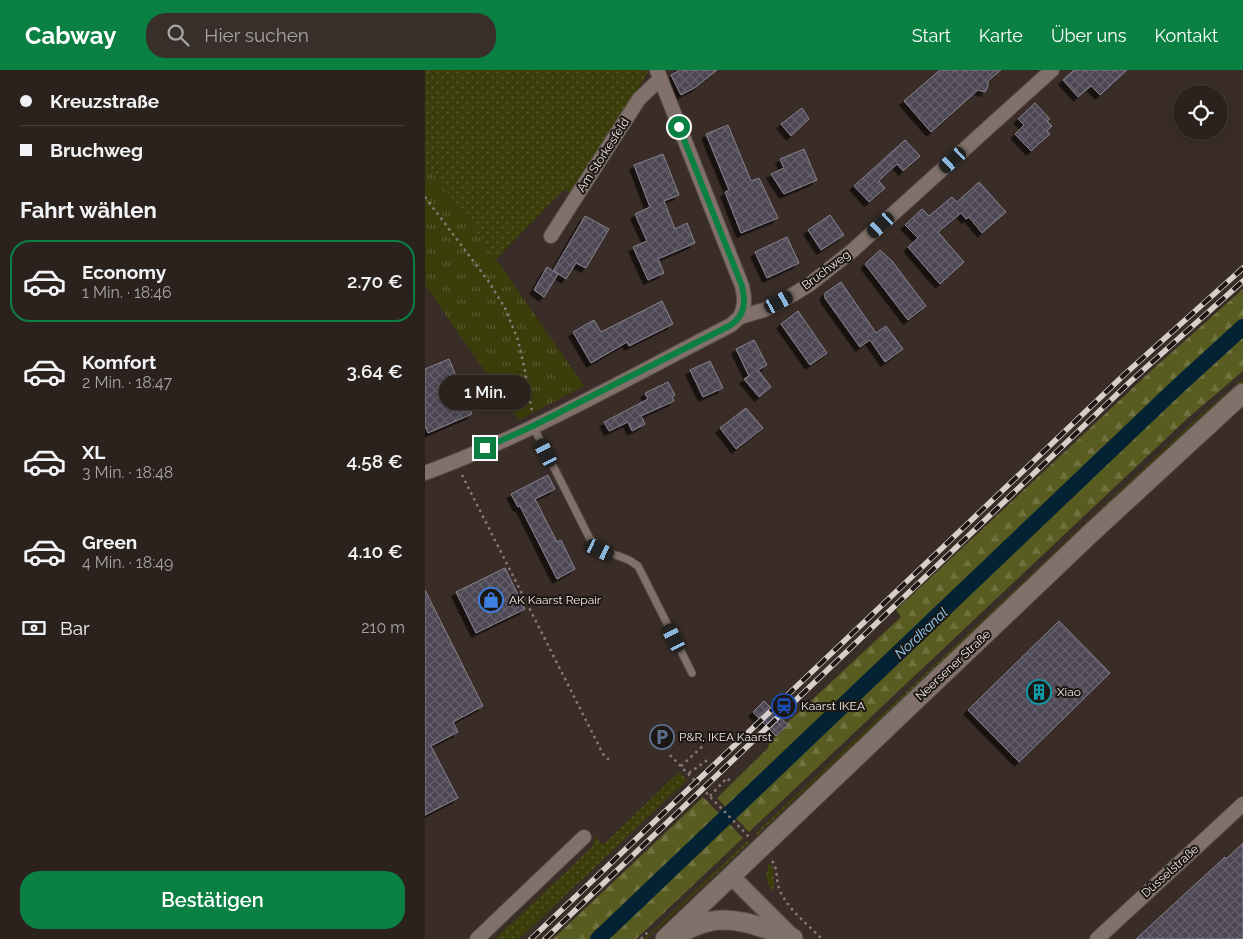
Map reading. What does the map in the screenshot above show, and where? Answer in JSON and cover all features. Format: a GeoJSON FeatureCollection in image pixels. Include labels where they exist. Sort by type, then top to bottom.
{"type":"FeatureCollection","features":[{"type":"Feature","properties":{"kind":"main road","name":"Neersener Straße"},"geometry":{"type":"LineString","coordinates":[[666,939],[759,848],[1090,534],[1243,393]]}},
{"type":"Feature","properties":{"kind":"main road"},"geometry":{"type":"LineString","coordinates":[[666,939],[712,921],[729,920],[794,938]]}},
{"type":"Feature","properties":{"kind":"street","name":"Bruchweg"},"geometry":{"type":"LineString","coordinates":[[425,473],[457,461],[533,426],[731,325],[740,317],[764,310],[810,284],[845,257],[1052,70]]}},
{"type":"Feature","properties":{"kind":"street"},"geometry":{"type":"LineString","coordinates":[[659,75],[742,286],[745,303],[740,317]]}},
{"type":"Feature","properties":{"kind":"street","name":"Am Storkesfeld"},"geometry":{"type":"LineString","coordinates":[[551,236],[639,99],[659,75]]}},
{"type":"Feature","properties":{"kind":"street","name":"Düsselstraße"},"geometry":{"type":"LineString","coordinates":[[1097,939],[1243,804]]}},
{"type":"Feature","properties":{"kind":"street"},"geometry":{"type":"LineString","coordinates":[[477,939],[584,837]]}},
{"type":"Feature","properties":{"kind":"street"},"geometry":{"type":"LineString","coordinates":[[731,876],[794,938]]}},
{"type":"Feature","properties":{"kind":"lane"},"geometry":{"type":"LineString","coordinates":[[533,426],[590,539],[600,550],[629,560],[638,566],[692,674]]}},
{"type":"Feature","properties":{"kind":"path"},"geometry":{"type":"LineString","coordinates":[[425,197],[489,282],[505,308],[518,340],[532,407],[533,426]]}},
{"type":"Feature","properties":{"kind":"path"},"geometry":{"type":"LineString","coordinates":[[457,461],[462,476],[603,754],[611,762]]}},
{"type":"Feature","properties":{"kind":"path"},"geometry":{"type":"LineString","coordinates":[[681,766],[705,744]]}},
{"type":"Feature","properties":{"kind":"path"},"geometry":{"type":"LineString","coordinates":[[670,755],[741,829]]}},
{"type":"Feature","properties":{"kind":"path"},"geometry":{"type":"LineString","coordinates":[[688,773],[710,758]]}},
{"type":"Feature","properties":{"kind":"path"},"geometry":{"type":"LineString","coordinates":[[710,796],[727,778],[730,781]]}},
{"type":"Feature","properties":{"kind":"path"},"geometry":{"type":"LineString","coordinates":[[759,848],[773,862],[776,868],[777,882],[781,893],[790,906],[822,939]]}},
{"type":"Feature","properties":{"kind":"green space"},"geometry":{"type":"Polygon","coordinates":[[[425,70],[647,70],[648,72],[573,196],[565,189],[496,259],[425,162],[425,70]]]}},
{"type":"Feature","properties":{"kind":"green space"},"geometry":{"type":"Polygon","coordinates":[[[425,162],[496,259],[584,386],[519,420],[425,285],[425,162]]]}},
{"type":"Feature","properties":{"kind":"green space"},"geometry":{"type":"Polygon","coordinates":[[[1243,289],[1243,371],[1189,417],[749,832],[717,798],[768,748],[771,738],[901,617],[896,610],[1152,370],[1243,289]]]}},
{"type":"Feature","properties":{"kind":"green space"},"geometry":{"type":"Polygon","coordinates":[[[1243,379],[1243,383],[1196,423],[757,835],[756,833],[1194,421],[1243,379]]]}},
{"type":"Feature","properties":{"kind":"green space"},"geometry":{"type":"Polygon","coordinates":[[[679,772],[687,780],[519,939],[495,939],[592,847],[595,837],[603,845],[679,772]]]}},
{"type":"Feature","properties":{"kind":"green space"},"geometry":{"type":"Polygon","coordinates":[[[703,797],[743,838],[636,939],[553,939],[703,797]]]}},
{"type":"Feature","properties":{"kind":"green space"},"geometry":{"type":"Polygon","coordinates":[[[747,841],[749,843],[647,939],[644,939],[747,841]]]}},
{"type":"Feature","properties":{"kind":"green space"},"geometry":{"type":"Polygon","coordinates":[[[769,863],[773,868],[774,887],[771,891],[766,877],[769,863]]]}},
{"type":"Feature","properties":{"kind":"building"},"geometry":{"type":"Polygon","coordinates":[[[680,70],[717,70],[696,87],[681,95],[671,75],[680,70]]]}},
{"type":"Feature","properties":{"kind":"building"},"geometry":{"type":"Polygon","coordinates":[[[940,70],[1001,70],[988,81],[985,92],[978,90],[931,132],[904,101],[940,70]]]}},
{"type":"Feature","properties":{"kind":"building"},"geometry":{"type":"Polygon","coordinates":[[[1074,70],[1127,70],[1100,95],[1091,86],[1078,97],[1063,80],[1074,70]]]}},
{"type":"Feature","properties":{"kind":"building"},"geometry":{"type":"Polygon","coordinates":[[[1035,103],[1050,119],[1047,121],[1052,126],[1047,131],[1050,134],[1031,151],[1015,134],[1024,125],[1018,119],[1035,103]]]}},
{"type":"Feature","properties":{"kind":"building"},"geometry":{"type":"Polygon","coordinates":[[[802,108],[809,119],[791,136],[781,124],[802,108]]]}},
{"type":"Feature","properties":{"kind":"building"},"geometry":{"type":"Polygon","coordinates":[[[728,125],[751,181],[759,178],[778,218],[741,233],[725,192],[729,190],[706,134],[728,125]]]}},
{"type":"Feature","properties":{"kind":"building"},"geometry":{"type":"Polygon","coordinates":[[[905,140],[920,156],[903,171],[897,164],[888,172],[879,181],[885,188],[869,202],[854,186],[905,140]]]}},
{"type":"Feature","properties":{"kind":"building"},"geometry":{"type":"Polygon","coordinates":[[[804,149],[817,180],[784,194],[771,174],[784,168],[780,159],[804,149]]]}},
{"type":"Feature","properties":{"kind":"building"},"geometry":{"type":"Polygon","coordinates":[[[663,154],[679,195],[664,201],[675,229],[687,223],[695,243],[658,259],[664,273],[648,280],[633,247],[647,241],[635,214],[650,207],[634,165],[663,154]]]}},
{"type":"Feature","properties":{"kind":"building"},"geometry":{"type":"Polygon","coordinates":[[[979,182],[1006,212],[982,233],[969,217],[966,219],[961,213],[938,232],[964,262],[940,284],[908,247],[918,238],[905,225],[922,209],[929,216],[952,197],[957,202],[979,182]]]}},
{"type":"Feature","properties":{"kind":"building"},"geometry":{"type":"Polygon","coordinates":[[[830,215],[844,235],[821,250],[808,230],[830,215]]]}},
{"type":"Feature","properties":{"kind":"building"},"geometry":{"type":"Polygon","coordinates":[[[585,216],[609,229],[586,268],[576,263],[566,279],[554,271],[558,274],[544,297],[534,290],[547,267],[553,271],[585,216]]]}},
{"type":"Feature","properties":{"kind":"building"},"geometry":{"type":"Polygon","coordinates":[[[787,237],[799,263],[767,278],[755,252],[787,237]]]}},
{"type":"Feature","properties":{"kind":"building"},"geometry":{"type":"Polygon","coordinates":[[[880,250],[892,261],[926,306],[908,320],[865,264],[880,250]]]}},
{"type":"Feature","properties":{"kind":"building"},"geometry":{"type":"Polygon","coordinates":[[[841,282],[876,333],[886,326],[903,349],[885,362],[870,340],[860,347],[825,298],[825,293],[841,282]]]}},
{"type":"Feature","properties":{"kind":"building"},"geometry":{"type":"Polygon","coordinates":[[[662,301],[673,324],[629,346],[627,342],[591,363],[573,332],[594,320],[601,332],[662,301]]]}},
{"type":"Feature","properties":{"kind":"building"},"geometry":{"type":"Polygon","coordinates":[[[798,311],[827,353],[810,365],[781,324],[798,311]]]}},
{"type":"Feature","properties":{"kind":"building"},"geometry":{"type":"Polygon","coordinates":[[[754,340],[767,365],[758,370],[771,387],[759,397],[744,379],[749,376],[736,349],[754,340]]]}},
{"type":"Feature","properties":{"kind":"building"},"geometry":{"type":"Polygon","coordinates":[[[449,359],[472,414],[428,433],[425,426],[425,369],[449,359]]]}},
{"type":"Feature","properties":{"kind":"building"},"geometry":{"type":"Polygon","coordinates":[[[710,361],[723,388],[703,397],[690,370],[710,361]]]}},
{"type":"Feature","properties":{"kind":"building"},"geometry":{"type":"Polygon","coordinates":[[[668,382],[675,395],[672,397],[674,401],[641,416],[645,424],[632,431],[628,422],[609,431],[604,422],[648,399],[645,393],[668,382]]]}},
{"type":"Feature","properties":{"kind":"building"},"geometry":{"type":"Polygon","coordinates":[[[746,408],[763,428],[736,449],[720,428],[746,408]]]}},
{"type":"Feature","properties":{"kind":"building"},"geometry":{"type":"Polygon","coordinates":[[[548,475],[555,489],[535,499],[557,542],[561,540],[575,569],[557,579],[520,506],[518,507],[511,494],[548,475]]]}},
{"type":"Feature","properties":{"kind":"building","name":"AK Kaarst Repair"},"geometry":{"type":"Polygon","coordinates":[[[505,568],[525,609],[476,633],[456,592],[505,568]]]}},
{"type":"Feature","properties":{"kind":"building"},"geometry":{"type":"Polygon","coordinates":[[[425,590],[483,706],[453,722],[458,732],[431,746],[458,798],[425,815],[425,590]]]}},
{"type":"Feature","properties":{"kind":"building","name":"Xiao"},"geometry":{"type":"Polygon","coordinates":[[[1059,621],[1110,673],[1019,762],[968,710],[1059,621]]]}},
{"type":"Feature","properties":{"kind":"building"},"geometry":{"type":"Polygon","coordinates":[[[764,701],[788,725],[776,736],[753,712],[764,701]]]}},
{"type":"Feature","properties":{"kind":"building"},"geometry":{"type":"Polygon","coordinates":[[[1243,843],[1243,939],[1136,939],[1225,857],[1226,859],[1243,843]]]}},
{"type":"Feature","properties":{"kind":"waterway","name":"Nordkanal"},"geometry":{"type":"LineString","coordinates":[[598,939],[1174,390],[1243,327]]}},
{"type":"Feature","properties":{"kind":"railway"},"geometry":{"type":"LineString","coordinates":[[531,939],[1125,374],[1243,268]]}},
{"type":"Feature","properties":{"kind":"railway"},"geometry":{"type":"LineString","coordinates":[[545,939],[1131,381],[1243,281]]}},
{"type":"Feature","properties":{"kind":"place","name":"AK Kaarst Repair"},"geometry":{"type":"Point","coordinates":[491,600]}},
{"type":"Feature","properties":{"kind":"place","name":"Xiao"},"geometry":{"type":"Point","coordinates":[1039,692]}},
{"type":"Feature","properties":{"kind":"place","name":"Kaarst IKEA"},"geometry":{"type":"Point","coordinates":[784,706]}},
{"type":"Feature","properties":{"kind":"place","name":"P&R, IKEA Kaarst"},"geometry":{"type":"Point","coordinates":[662,737]}},
{"type":"Feature","properties":{"kind":"route"},"geometry":{"type":"LineString","coordinates":[[485,448],[533,426],[731,325],[740,317],[745,303],[742,286],[679,127]]}}]}
